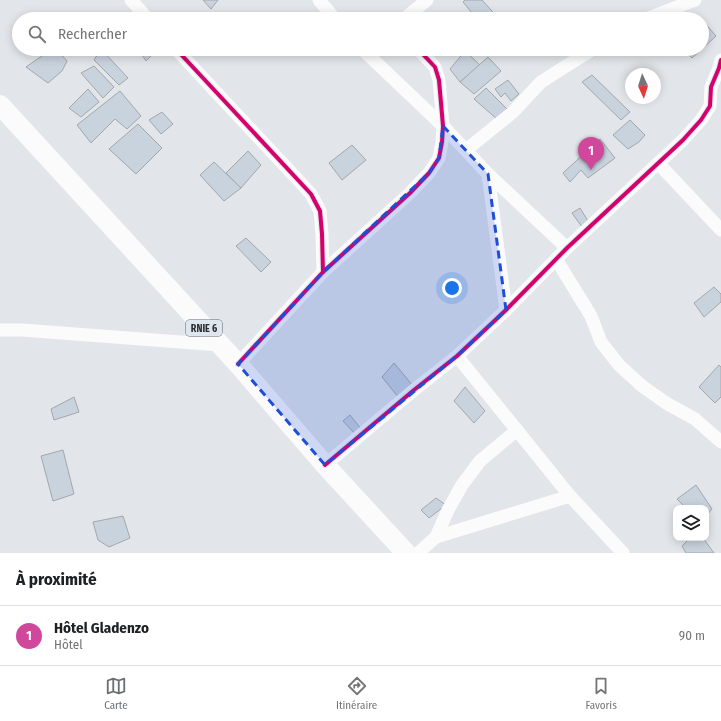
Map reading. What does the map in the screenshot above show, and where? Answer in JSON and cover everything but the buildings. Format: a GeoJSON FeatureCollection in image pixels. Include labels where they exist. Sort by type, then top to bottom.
{"type":"FeatureCollection","features":[{"type":"Feature","properties":{"kind":"main road","name":"RNIE 6"},"geometry":{"type":"LineString","coordinates":[[0,105],[238,364],[325,465],[406,553]]}},
{"type":"Feature","properties":{"kind":"street"},"geometry":{"type":"LineString","coordinates":[[131,0],[142,12]]}},
{"type":"Feature","properties":{"kind":"street"},"geometry":{"type":"LineString","coordinates":[[319,0],[329,12]]}},
{"type":"Feature","properties":{"kind":"street"},"geometry":{"type":"LineString","coordinates":[[412,12],[427,0]]}},
{"type":"Feature","properties":{"kind":"street"},"geometry":{"type":"LineString","coordinates":[[664,12],[695,0]]}},
{"type":"Feature","properties":{"kind":"street"},"geometry":{"type":"LineString","coordinates":[[183,56],[311,194],[320,211],[323,272]]}},
{"type":"Feature","properties":{"kind":"street"},"geometry":{"type":"LineString","coordinates":[[371,56],[443,126],[488,174],[567,248]]}},
{"type":"Feature","properties":{"kind":"street"},"geometry":{"type":"LineString","coordinates":[[238,364],[323,272],[410,193],[429,173],[439,158],[443,126],[440,80],[434,67],[424,56]]}},
{"type":"Feature","properties":{"kind":"street"},"geometry":{"type":"LineString","coordinates":[[466,150],[513,112],[541,82],[582,56]]}},
{"type":"Feature","properties":{"kind":"street"},"geometry":{"type":"LineString","coordinates":[[325,465],[457,356],[506,310],[567,248],[683,140],[701,120],[710,106],[711,87],[721,60]]}},
{"type":"Feature","properties":{"kind":"street"},"geometry":{"type":"LineString","coordinates":[[658,163],[721,230]]}},
{"type":"Feature","properties":{"kind":"street"},"geometry":{"type":"LineString","coordinates":[[488,174],[506,310]]}},
{"type":"Feature","properties":{"kind":"street"},"geometry":{"type":"LineString","coordinates":[[556,259],[591,316],[601,342],[619,365],[642,386],[695,419],[721,442]]}},
{"type":"Feature","properties":{"kind":"street"},"geometry":{"type":"LineString","coordinates":[[0,330],[22,330],[220,345]]}},
{"type":"Feature","properties":{"kind":"street"},"geometry":{"type":"LineString","coordinates":[[457,356],[570,496],[623,553]]}},
{"type":"Feature","properties":{"kind":"street"},"geometry":{"type":"LineString","coordinates":[[418,553],[436,537],[448,510],[462,485],[480,461],[517,430]]}},
{"type":"Feature","properties":{"kind":"street"},"geometry":{"type":"LineString","coordinates":[[436,537],[570,496]]}},
{"type":"Feature","properties":{"kind":"highlighted area"},"geometry":{"type":"Polygon","coordinates":[[[443,126],[488,174],[506,310],[457,356],[325,465],[238,364],[323,272],[429,173],[439,158],[443,126]]]}},
{"type":"Feature","properties":{"kind":"cycle path"},"geometry":{"type":"LineString","coordinates":[[183,56],[311,194],[320,211],[323,272]]}},
{"type":"Feature","properties":{"kind":"cycle path"},"geometry":{"type":"LineString","coordinates":[[238,364],[323,272],[410,193],[429,173],[439,158],[443,126],[439,80],[435,67],[425,56]]}},
{"type":"Feature","properties":{"kind":"cycle path"},"geometry":{"type":"LineString","coordinates":[[325,465],[457,356],[506,310],[567,248],[683,140],[701,120],[710,106],[711,87],[721,60]]}},
{"type":"Feature","properties":{"kind":"place","name":"Hôtel Gladenzo"},"geometry":{"type":"Point","coordinates":[591,170]}}]}
